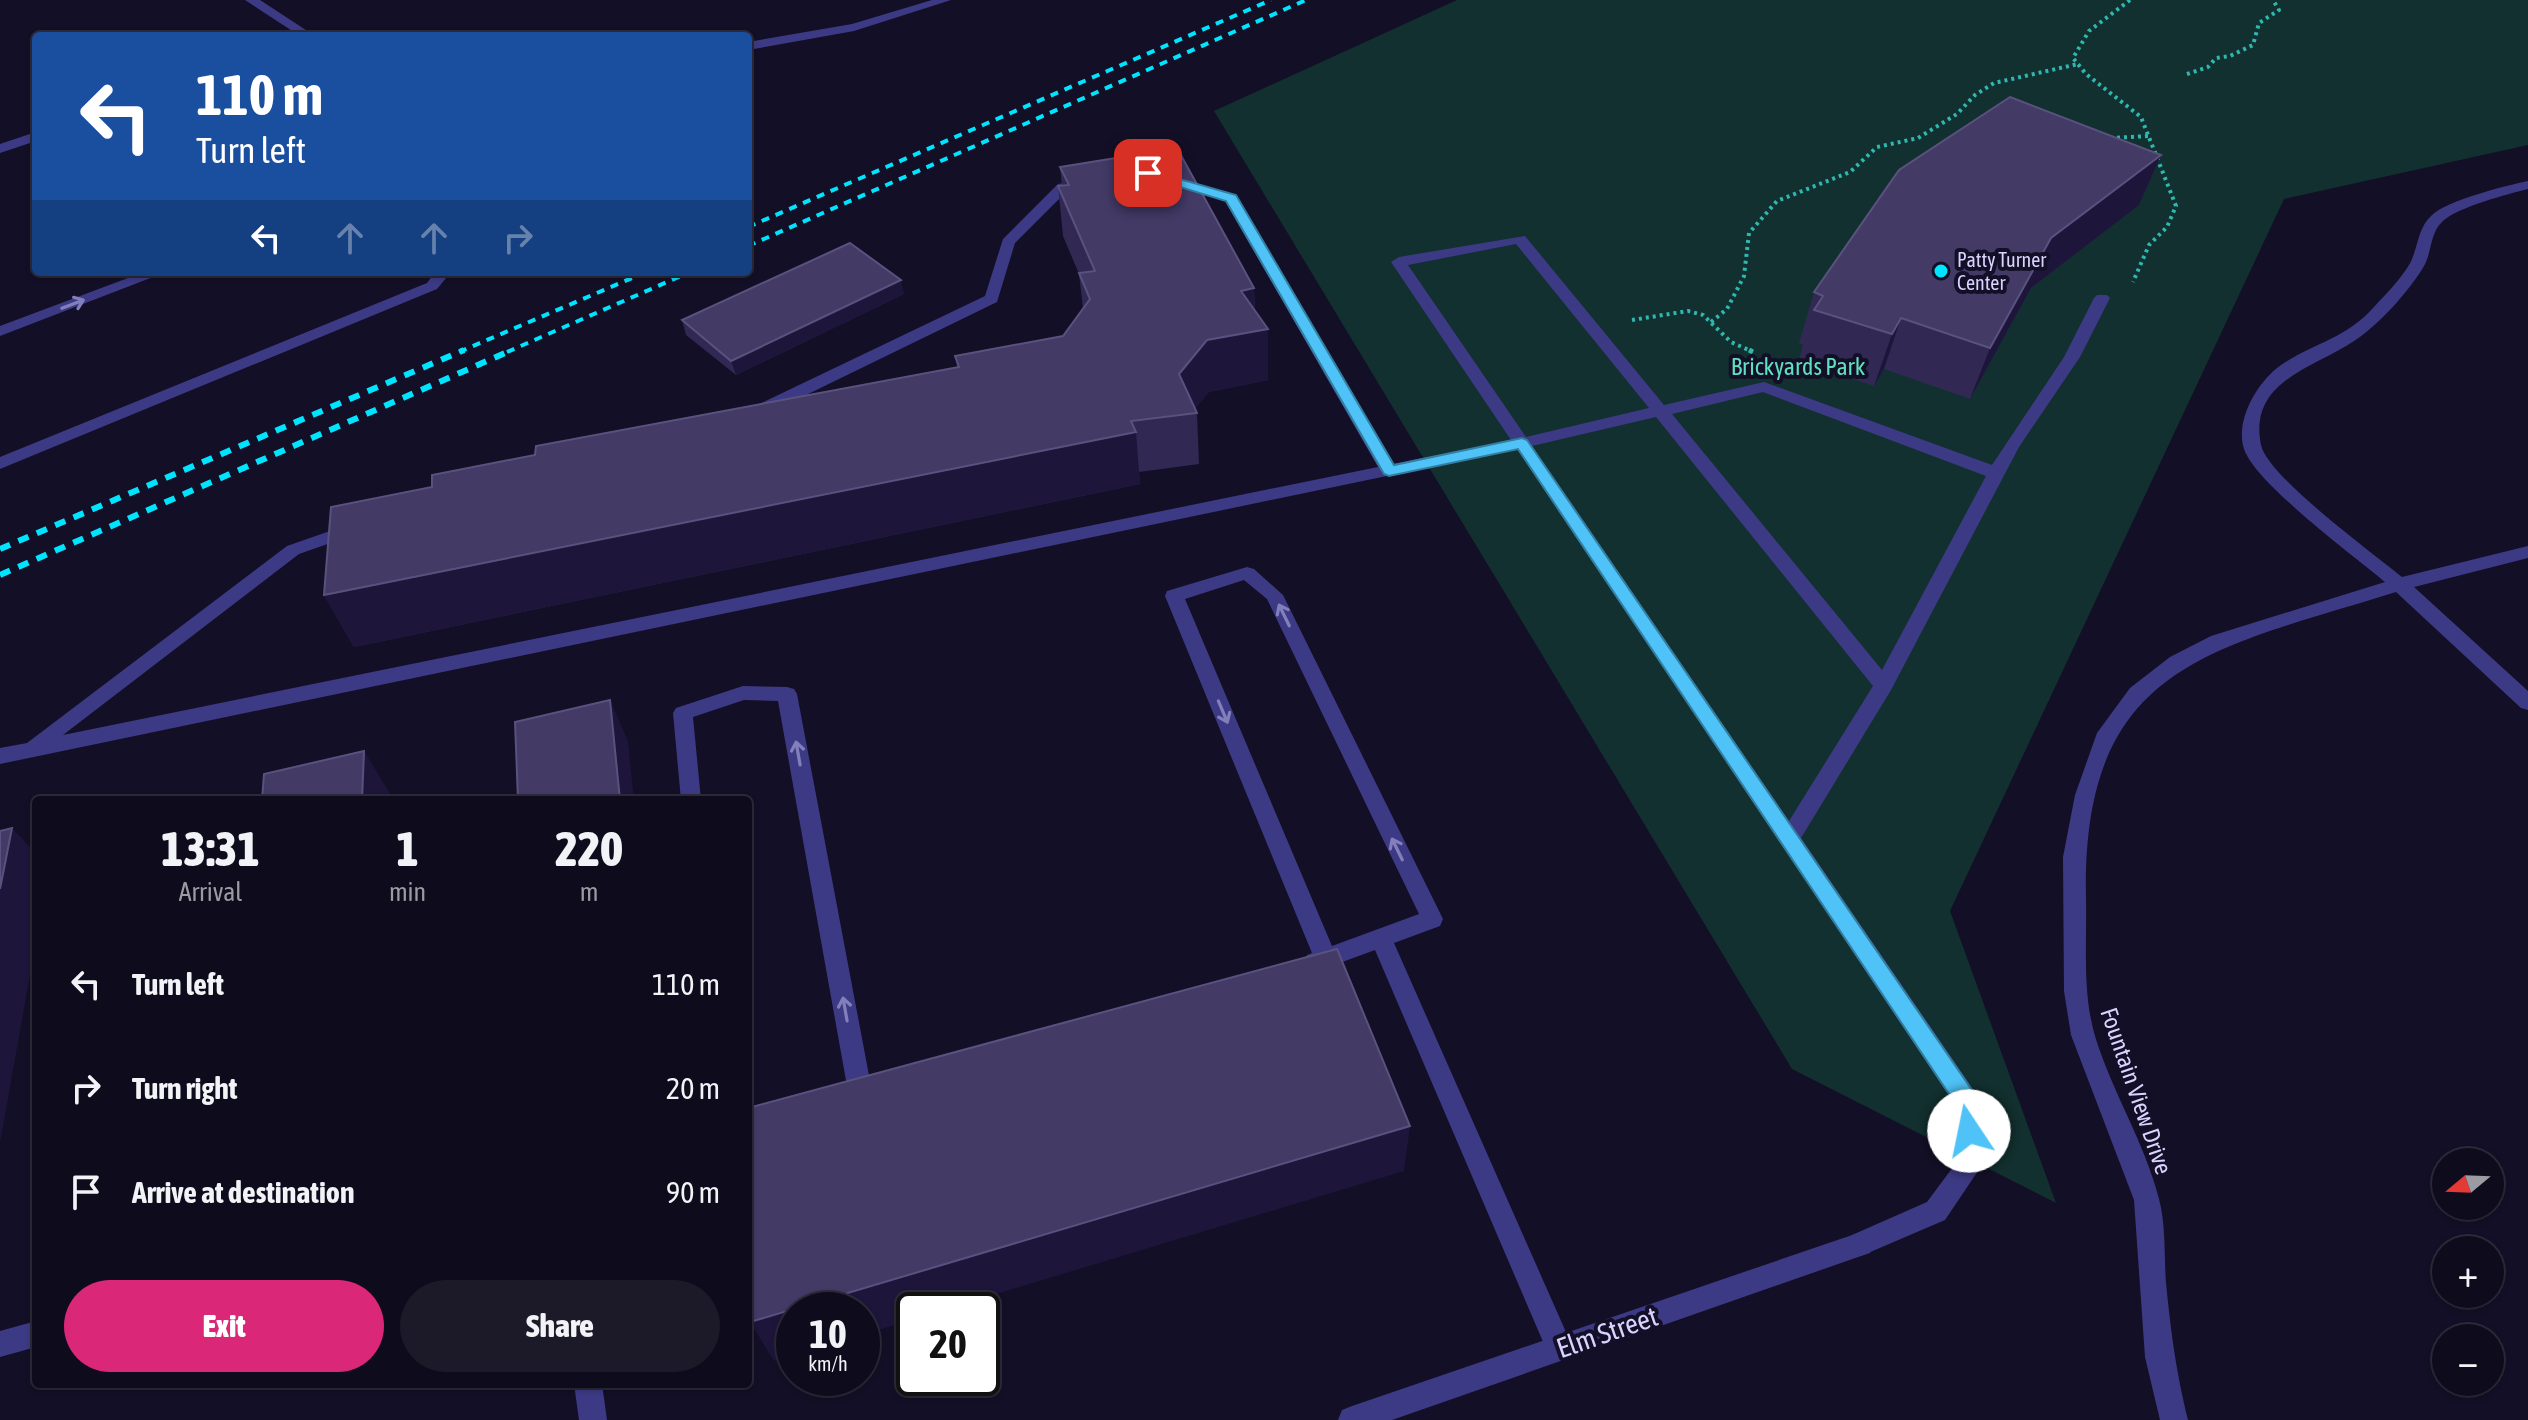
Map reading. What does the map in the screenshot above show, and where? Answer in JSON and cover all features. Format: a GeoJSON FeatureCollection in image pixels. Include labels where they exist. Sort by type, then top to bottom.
{"type":"FeatureCollection","features":[{"type":"Feature","properties":{"kind":"street"},"geometry":{"type":"LineString","coordinates":[[251,0],[303,32]]}},
{"type":"Feature","properties":{"kind":"street"},"geometry":{"type":"LineString","coordinates":[[752,45],[854,27],[945,0]]}},
{"type":"Feature","properties":{"kind":"street"},"geometry":{"type":"LineString","coordinates":[[0,149],[32,137]]}},
{"type":"Feature","properties":{"kind":"street"},"geometry":{"type":"LineString","coordinates":[[1162,178],[1231,198],[1389,471]]}},
{"type":"Feature","properties":{"kind":"street"},"geometry":{"type":"LineString","coordinates":[[742,419],[992,299],[1008,242],[1063,187],[1105,180]]}},
{"type":"Feature","properties":{"kind":"street"},"geometry":{"type":"LineString","coordinates":[[2528,185],[2490,194],[2437,218],[2425,239],[2418,264],[2378,313],[2349,338],[2283,372],[2262,396],[2251,424],[2253,449],[2280,485],[2399,584],[2528,703]]}},
{"type":"Feature","properties":{"kind":"street","name":"Elm Street"},"geometry":{"type":"LineString","coordinates":[[1352,1420],[1861,1244],[1936,1211],[1972,1162],[1966,1100],[1399,262],[1520,239],[1594,329]]}},
{"type":"Feature","properties":{"kind":"street"},"geometry":{"type":"LineString","coordinates":[[0,331],[147,276]]}},
{"type":"Feature","properties":{"kind":"street"},"geometry":{"type":"LineString","coordinates":[[0,463],[432,286],[440,276]]}},
{"type":"Feature","properties":{"kind":"street"},"geometry":{"type":"LineString","coordinates":[[1789,839],[1884,685],[1996,473],[2072,357],[2102,298]]}},
{"type":"Feature","properties":{"kind":"street"},"geometry":{"type":"LineString","coordinates":[[1594,329],[1884,685]]}},
{"type":"Feature","properties":{"kind":"street"},"geometry":{"type":"LineString","coordinates":[[0,756],[1389,471],[1764,387],[1996,473]]}},
{"type":"Feature","properties":{"kind":"street"},"geometry":{"type":"LineString","coordinates":[[30,750],[293,550],[367,524]]}},
{"type":"Feature","properties":{"kind":"street","name":"Fountain View Drive"},"geometry":{"type":"LineString","coordinates":[[2174,1420],[2159,1357],[2147,1200],[2083,1035],[2076,991],[2074,857],[2085,795],[2104,738],[2137,693],[2177,662],[2218,641],[2399,584],[2528,552]]}},
{"type":"Feature","properties":{"kind":"street"},"geometry":{"type":"LineString","coordinates":[[1295,967],[1326,959],[1432,919],[1274,595],[1247,573],[1174,596],[1326,959]]}},
{"type":"Feature","properties":{"kind":"street"},"geometry":{"type":"LineString","coordinates":[[691,796],[683,713],[743,693],[787,694],[867,1084],[831,1093]]}},
{"type":"Feature","properties":{"kind":"street"},"geometry":{"type":"LineString","coordinates":[[1381,938],[1560,1348]]}},
{"type":"Feature","properties":{"kind":"street"},"geometry":{"type":"LineString","coordinates":[[0,1344],[32,1335]]}},
{"type":"Feature","properties":{"kind":"street"},"geometry":{"type":"LineString","coordinates":[[589,1388],[593,1420]]}},
{"type":"Feature","properties":{"kind":"path"},"geometry":{"type":"LineString","coordinates":[[2102,298],[2132,284],[2149,245],[2167,227],[2176,206],[2141,117],[2073,58],[2078,44],[2103,16],[2130,0]]}},
{"type":"Feature","properties":{"kind":"path"},"geometry":{"type":"LineString","coordinates":[[2187,74],[2208,67],[2216,58],[2230,56],[2253,45],[2255,26],[2264,17],[2279,10],[2273,0]]}},
{"type":"Feature","properties":{"kind":"path"},"geometry":{"type":"LineString","coordinates":[[1711,322],[1727,309],[1744,276],[1749,233],[1777,201],[1850,172],[1877,147],[1918,138],[1957,114],[1975,95],[1994,83],[2078,64]]}},
{"type":"Feature","properties":{"kind":"path"},"geometry":{"type":"LineString","coordinates":[[2105,139],[2127,135],[2149,136]]}},
{"type":"Feature","properties":{"kind":"path"},"geometry":{"type":"LineString","coordinates":[[1594,329],[1688,311],[1703,315],[1731,342],[1759,354]]}},
{"type":"Feature","properties":{"kind":"green space","name":"Brickyards Park"},"geometry":{"type":"Polygon","coordinates":[[[1457,0],[2528,0],[2528,145],[2284,199],[1950,911],[2056,1203],[1792,1069],[1214,111],[1457,0]]]}},
{"type":"Feature","properties":{"kind":"building","name":"Patty Turner Center"},"geometry":{"type":"Polygon","coordinates":[[[2010,97],[2161,155],[2051,238],[1990,348],[1901,318],[1892,334],[1814,310],[1823,296],[1814,292],[1899,170],[2010,97]]]}},
{"type":"Feature","properties":{"kind":"building"},"geometry":{"type":"Polygon","coordinates":[[[1177,148],[1254,288],[1241,291],[1268,329],[1207,340],[1179,374],[1197,413],[1131,421],[1136,432],[324,595],[331,507],[432,487],[432,475],[535,455],[536,446],[959,367],[955,356],[1063,336],[1090,299],[1079,273],[1095,271],[1058,186],[1069,185],[1060,167],[1177,148]]]}},
{"type":"Feature","properties":{"kind":"building"},"geometry":{"type":"Polygon","coordinates":[[[850,243],[901,280],[731,361],[682,320],[850,243]]]}},
{"type":"Feature","properties":{"kind":"building"},"geometry":{"type":"Polygon","coordinates":[[[610,700],[620,796],[518,796],[515,722],[610,700]]]}},
{"type":"Feature","properties":{"kind":"building"},"geometry":{"type":"Polygon","coordinates":[[[364,751],[362,796],[262,796],[264,774],[364,751]]]}},
{"type":"Feature","properties":{"kind":"building"},"geometry":{"type":"Polygon","coordinates":[[[12,828],[0,889],[0,831],[12,828]]]}},
{"type":"Feature","properties":{"kind":"building"},"geometry":{"type":"Polygon","coordinates":[[[1337,949],[1410,1126],[851,1292],[776,1292],[776,1314],[752,1321],[752,1107],[1337,949]]]}},
{"type":"Feature","properties":{"kind":"railway"},"geometry":{"type":"LineString","coordinates":[[752,225],[1271,0]]}},
{"type":"Feature","properties":{"kind":"railway"},"geometry":{"type":"LineString","coordinates":[[752,244],[1306,0]]}},
{"type":"Feature","properties":{"kind":"railway"},"geometry":{"type":"LineString","coordinates":[[459,352],[637,276]]}},
{"type":"Feature","properties":{"kind":"railway"},"geometry":{"type":"LineString","coordinates":[[507,352],[681,276]]}},
{"type":"Feature","properties":{"kind":"railway"},"geometry":{"type":"LineString","coordinates":[[0,549],[464,350]]}},
{"type":"Feature","properties":{"kind":"railway"},"geometry":{"type":"LineString","coordinates":[[0,575],[512,350]]}},
{"type":"Feature","properties":{"kind":"place","name":"Patty Turner Center"},"geometry":{"type":"Point","coordinates":[1941,271]}},
{"type":"Feature","properties":{"kind":"route"},"geometry":{"type":"LineString","coordinates":[[1148,173],[1231,198],[1389,471],[1522,443],[1966,1100],[1969,1131]]}}]}
